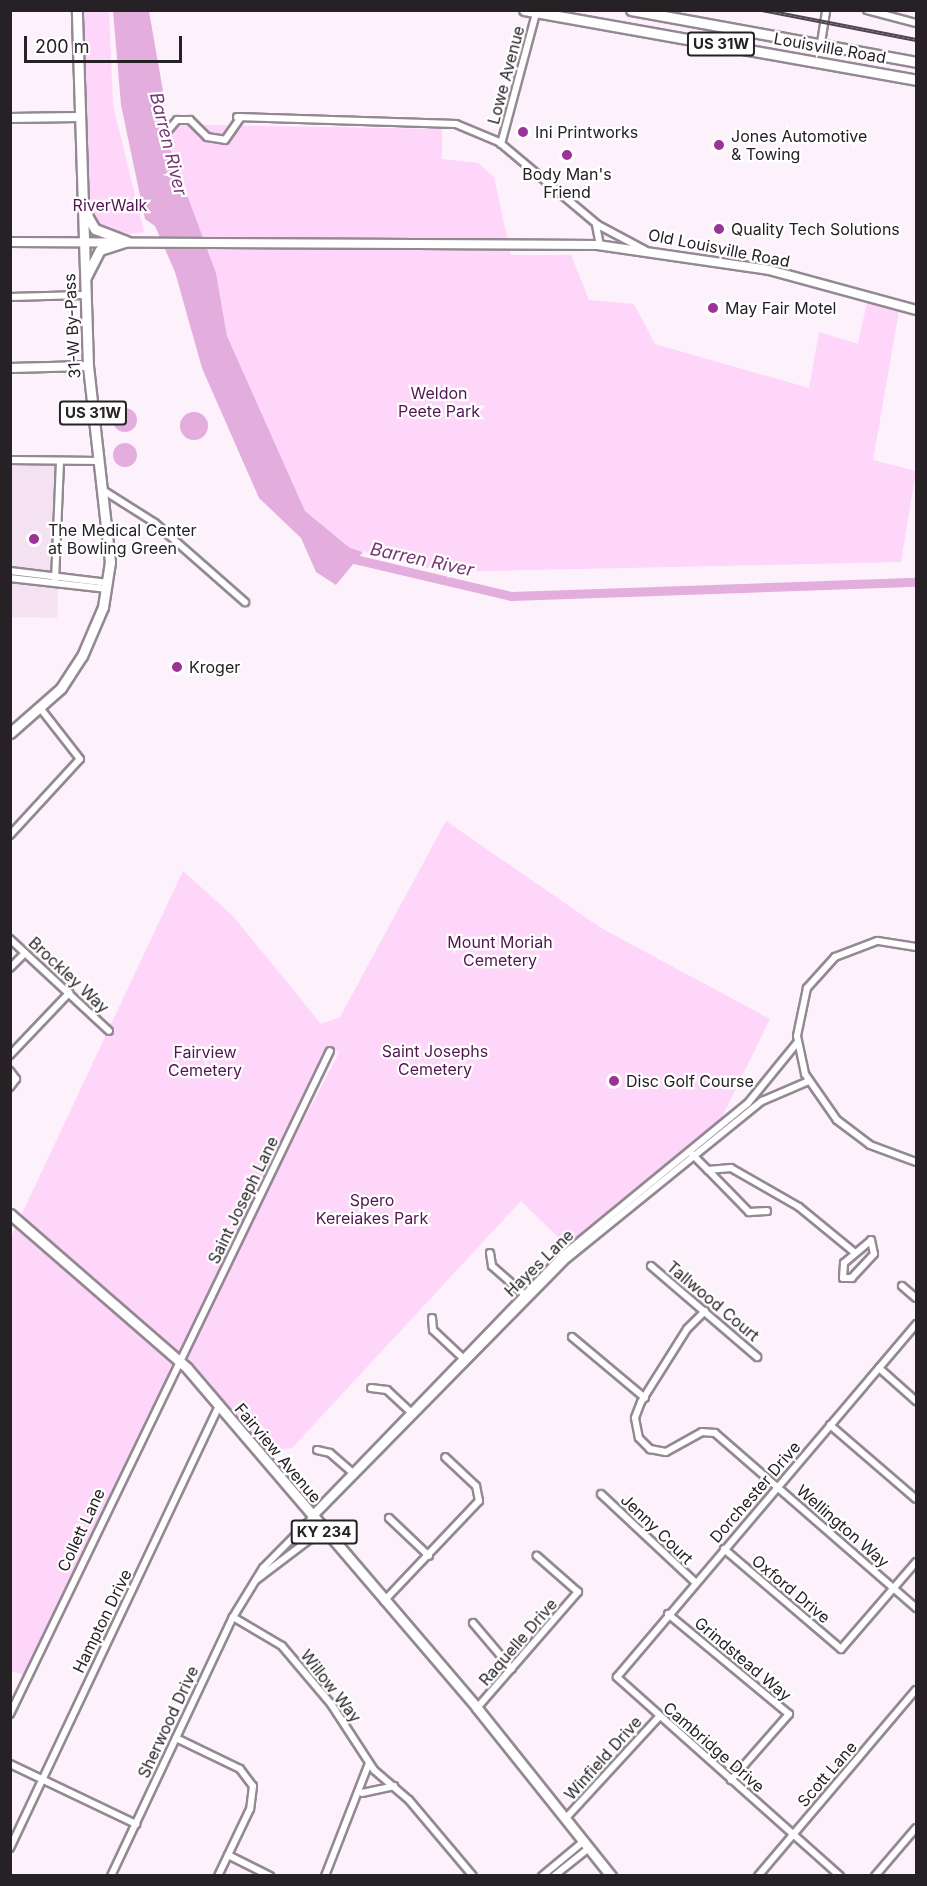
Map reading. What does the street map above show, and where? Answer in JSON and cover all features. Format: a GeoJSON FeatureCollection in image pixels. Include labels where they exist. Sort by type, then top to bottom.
{"type":"FeatureCollection","features":[{"type":"Feature","properties":{"kind":"main road","name":"US 31W"},"geometry":{"type":"LineString","coordinates":[[77,10],[82,243]]}},
{"type":"Feature","properties":{"kind":"main road","name":"Louisville Road"},"geometry":{"type":"LineString","coordinates":[[524,10],[916,80]]}},
{"type":"Feature","properties":{"kind":"main road","name":"Louisville Road"},"geometry":{"type":"LineString","coordinates":[[631,10],[916,62]]}},
{"type":"Feature","properties":{"kind":"main road"},"geometry":{"type":"LineString","coordinates":[[819,61],[821,43]]}},
{"type":"Feature","properties":{"kind":"main road"},"geometry":{"type":"LineString","coordinates":[[81,197],[95,229],[129,241]]}},
{"type":"Feature","properties":{"kind":"main road"},"geometry":{"type":"LineString","coordinates":[[84,283],[95,254],[129,241]]}},
{"type":"Feature","properties":{"kind":"main road","name":"31-W By-Pass"},"geometry":{"type":"LineString","coordinates":[[10,733],[41,709],[82,656],[107,586],[106,492],[88,366],[82,243]]}},
{"type":"Feature","properties":{"kind":"main road","name":"Fairview Avenue"},"geometry":{"type":"LineString","coordinates":[[10,1214],[178,1359],[322,1530],[477,1708],[610,1875]]}},
{"type":"Feature","properties":{"kind":"street"},"geometry":{"type":"LineString","coordinates":[[821,43],[826,10]]}},
{"type":"Feature","properties":{"kind":"street"},"geometry":{"type":"LineString","coordinates":[[867,10],[916,23]]}},
{"type":"Feature","properties":{"kind":"street","name":"Lowe Avenue"},"geometry":{"type":"LineString","coordinates":[[501,144],[536,12]]}},
{"type":"Feature","properties":{"kind":"street"},"geometry":{"type":"LineString","coordinates":[[10,118],[78,117]]}},
{"type":"Feature","properties":{"kind":"street","name":"Old Louisville Road"},"geometry":{"type":"LineString","coordinates":[[164,135],[177,120],[190,120],[207,137],[225,140],[239,117],[444,120],[501,144],[593,220],[649,251],[779,272],[916,310]]}},
{"type":"Feature","properties":{"kind":"street"},"geometry":{"type":"LineString","coordinates":[[593,220],[600,245]]}},
{"type":"Feature","properties":{"kind":"street"},"geometry":{"type":"LineString","coordinates":[[10,242],[600,245],[649,251]]}},
{"type":"Feature","properties":{"kind":"street"},"geometry":{"type":"LineString","coordinates":[[10,297],[84,295]]}},
{"type":"Feature","properties":{"kind":"street"},"geometry":{"type":"LineString","coordinates":[[10,368],[88,366]]}},
{"type":"Feature","properties":{"kind":"street"},"geometry":{"type":"LineString","coordinates":[[10,460],[101,462]]}},
{"type":"Feature","properties":{"kind":"street"},"geometry":{"type":"LineString","coordinates":[[55,577],[60,461]]}},
{"type":"Feature","properties":{"kind":"street"},"geometry":{"type":"LineString","coordinates":[[106,492],[152,520],[245,602]]}},
{"type":"Feature","properties":{"kind":"street"},"geometry":{"type":"LineString","coordinates":[[10,571],[107,586]]}},
{"type":"Feature","properties":{"kind":"street"},"geometry":{"type":"LineString","coordinates":[[10,578],[55,577]]}},
{"type":"Feature","properties":{"kind":"street"},"geometry":{"type":"LineString","coordinates":[[10,835],[80,761],[41,709]]}},
{"type":"Feature","properties":{"kind":"street","name":"Brockley Way"},"geometry":{"type":"LineString","coordinates":[[10,939],[109,1031]]}},
{"type":"Feature","properties":{"kind":"street"},"geometry":{"type":"LineString","coordinates":[[916,947],[870,942],[830,961],[803,996],[797,1043],[809,1081],[851,1133],[884,1152],[916,1162]]}},
{"type":"Feature","properties":{"kind":"street"},"geometry":{"type":"LineString","coordinates":[[10,968],[25,953]]}},
{"type":"Feature","properties":{"kind":"street"},"geometry":{"type":"LineString","coordinates":[[10,1055],[69,993]]}},
{"type":"Feature","properties":{"kind":"street","name":"Hayes Lane"},"geometry":{"type":"LineString","coordinates":[[692,1154],[753,1098],[797,1043]]}},
{"type":"Feature","properties":{"kind":"street","name":"Saint Joseph Lane"},"geometry":{"type":"LineString","coordinates":[[178,1359],[330,1052]]}},
{"type":"Feature","properties":{"kind":"street"},"geometry":{"type":"LineString","coordinates":[[10,1071],[16,1079],[10,1087]]}},
{"type":"Feature","properties":{"kind":"street","name":"Hayes Lane"},"geometry":{"type":"LineString","coordinates":[[312,1518],[466,1361],[568,1250],[767,1098],[809,1081]]}},
{"type":"Feature","properties":{"kind":"street"},"geometry":{"type":"LineString","coordinates":[[692,1154],[749,1212],[767,1211]]}},
{"type":"Feature","properties":{"kind":"street"},"geometry":{"type":"LineString","coordinates":[[708,1170],[734,1170],[804,1210],[854,1252]]}},
{"type":"Feature","properties":{"kind":"street"},"geometry":{"type":"LineString","coordinates":[[867,1241],[876,1244],[867,1263],[844,1279],[840,1269],[854,1252],[867,1241]]}},
{"type":"Feature","properties":{"kind":"street"},"geometry":{"type":"LineString","coordinates":[[490,1253],[492,1266],[526,1297]]}},
{"type":"Feature","properties":{"kind":"street","name":"Tallwood Court"},"geometry":{"type":"LineString","coordinates":[[651,1266],[757,1357]]}},
{"type":"Feature","properties":{"kind":"street"},"geometry":{"type":"LineString","coordinates":[[902,1286],[916,1298]]}},
{"type":"Feature","properties":{"kind":"street"},"geometry":{"type":"LineString","coordinates":[[572,1337],[645,1398],[687,1329],[705,1311]]}},
{"type":"Feature","properties":{"kind":"street"},"geometry":{"type":"LineString","coordinates":[[432,1318],[433,1330],[466,1361]]}},
{"type":"Feature","properties":{"kind":"street","name":"Dorchester Drive"},"geometry":{"type":"LineString","coordinates":[[617,1680],[668,1614],[916,1324]]}},
{"type":"Feature","properties":{"kind":"street","name":"Collett Lane"},"geometry":{"type":"LineString","coordinates":[[10,1714],[178,1359]]}},
{"type":"Feature","properties":{"kind":"street"},"geometry":{"type":"LineString","coordinates":[[879,1368],[916,1401]]}},
{"type":"Feature","properties":{"kind":"street"},"geometry":{"type":"LineString","coordinates":[[371,1388],[387,1390],[413,1414]]}},
{"type":"Feature","properties":{"kind":"street","name":"Wellington Way"},"geometry":{"type":"LineString","coordinates":[[645,1398],[635,1427],[651,1449],[674,1451],[711,1431],[916,1608]]}},
{"type":"Feature","properties":{"kind":"street","name":"Hampton Drive"},"geometry":{"type":"LineString","coordinates":[[10,1848],[219,1406]]}},
{"type":"Feature","properties":{"kind":"street"},"geometry":{"type":"LineString","coordinates":[[830,1425],[916,1499]]}},
{"type":"Feature","properties":{"kind":"street"},"geometry":{"type":"LineString","coordinates":[[316,1450],[330,1453],[355,1475]]}},
{"type":"Feature","properties":{"kind":"street"},"geometry":{"type":"LineString","coordinates":[[384,1602],[480,1500],[476,1486],[445,1457]]}},
{"type":"Feature","properties":{"kind":"street","name":"Jenny Court"},"geometry":{"type":"LineString","coordinates":[[601,1494],[695,1582]]}},
{"type":"Feature","properties":{"kind":"street","name":"Sherwood Drive"},"geometry":{"type":"LineString","coordinates":[[111,1875],[233,1617],[253,1582],[312,1518]]}},
{"type":"Feature","properties":{"kind":"street"},"geometry":{"type":"LineString","coordinates":[[389,1518],[429,1556]]}},
{"type":"Feature","properties":{"kind":"street","name":"Sherwood Drive"},"geometry":{"type":"LineString","coordinates":[[253,1582],[322,1530]]}},
{"type":"Feature","properties":{"kind":"street","name":"Oxford Drive"},"geometry":{"type":"LineString","coordinates":[[724,1549],[841,1649],[893,1588]]}},
{"type":"Feature","properties":{"kind":"street","name":"Raquelle Drive"},"geometry":{"type":"LineString","coordinates":[[477,1708],[578,1592],[537,1556]]}},
{"type":"Feature","properties":{"kind":"street"},"geometry":{"type":"LineString","coordinates":[[893,1588],[916,1562]]}},
{"type":"Feature","properties":{"kind":"street","name":"Grindstead Way"},"geometry":{"type":"LineString","coordinates":[[668,1614],[789,1714],[731,1780]]}},
{"type":"Feature","properties":{"kind":"street","name":"Willow Way"},"geometry":{"type":"LineString","coordinates":[[233,1617],[282,1646],[330,1704],[369,1763],[394,1786],[473,1875]]}},
{"type":"Feature","properties":{"kind":"street"},"geometry":{"type":"LineString","coordinates":[[473,1623],[513,1669]]}},
{"type":"Feature","properties":{"kind":"street","name":"Cambridge Drive"},"geometry":{"type":"LineString","coordinates":[[617,1680],[840,1875]]}},
{"type":"Feature","properties":{"kind":"street","name":"Scott Lane"},"geometry":{"type":"LineString","coordinates":[[758,1875],[916,1690]]}},
{"type":"Feature","properties":{"kind":"street","name":"Winfield Drive"},"geometry":{"type":"LineString","coordinates":[[566,1818],[659,1717]]}},
{"type":"Feature","properties":{"kind":"street"},"geometry":{"type":"LineString","coordinates":[[176,1738],[240,1769],[252,1782],[254,1797],[218,1875]]}},
{"type":"Feature","properties":{"kind":"street"},"geometry":{"type":"LineString","coordinates":[[325,1875],[362,1793],[369,1763]]}},
{"type":"Feature","properties":{"kind":"street"},"geometry":{"type":"LineString","coordinates":[[10,1764],[136,1824]]}},
{"type":"Feature","properties":{"kind":"street"},"geometry":{"type":"LineString","coordinates":[[362,1793],[394,1786]]}},
{"type":"Feature","properties":{"kind":"street"},"geometry":{"type":"LineString","coordinates":[[875,1875],[916,1828]]}},
{"type":"Feature","properties":{"kind":"street"},"geometry":{"type":"LineString","coordinates":[[544,1875],[586,1845]]}},
{"type":"Feature","properties":{"kind":"street"},"geometry":{"type":"LineString","coordinates":[[554,1875],[586,1845]]}},
{"type":"Feature","properties":{"kind":"street"},"geometry":{"type":"LineString","coordinates":[[228,1855],[270,1875]]}},
{"type":"Feature","properties":{"kind":"shaded area","name":"The Medical Center at Bowling Green"},"geometry":{"type":"Polygon","coordinates":[[[11,460],[60,461],[57,618],[10,617],[11,460]]]}},
{"type":"Feature","properties":{"kind":"green space","name":"RiverWalk"},"geometry":{"type":"Polygon","coordinates":[[[82,11],[109,11],[113,105],[144,232],[120,235],[93,224],[86,192],[82,11]]]}},
{"type":"Feature","properties":{"kind":"green space","name":"Weldon Peete Park"},"geometry":{"type":"Polygon","coordinates":[[[160,124],[442,129],[442,159],[478,163],[494,177],[511,255],[571,255],[589,300],[634,304],[655,344],[809,388],[819,332],[858,344],[867,302],[899,311],[873,460],[916,471],[901,562],[442,572],[350,548],[305,511],[227,336],[216,273],[160,124]]]}},
{"type":"Feature","properties":{"kind":"green space"},"geometry":{"type":"Polygon","coordinates":[[[446,821],[601,928],[770,1019],[721,1119],[566,1245],[521,1201],[292,1448],[257,1453],[178,1359],[340,1051],[323,1052],[25,1675],[11,1671],[11,1237],[183,871],[233,916],[321,1024],[340,1017],[446,821]]]}},
{"type":"Feature","properties":{"kind":"water"},"geometry":{"type":"Polygon","coordinates":[[[113,11],[149,11],[163,91],[156,111],[216,273],[227,336],[305,511],[350,548],[363,552],[336,585],[316,572],[301,538],[259,498],[202,368],[175,272],[155,226],[145,219],[121,105],[113,11]]]}},
{"type":"Feature","properties":{"kind":"water"},"geometry":{"type":"Polygon","coordinates":[[[125,408],[133,412],[137,420],[133,428],[125,432],[117,428],[113,420],[117,412],[125,408]]]}},
{"type":"Feature","properties":{"kind":"water"},"geometry":{"type":"Polygon","coordinates":[[[194,412],[204,416],[208,426],[204,436],[194,440],[184,436],[180,426],[184,416],[194,412]]]}},
{"type":"Feature","properties":{"kind":"water"},"geometry":{"type":"Polygon","coordinates":[[[125,443],[133,447],[137,455],[133,463],[125,467],[117,463],[113,455],[117,447],[125,443]]]}},
{"type":"Feature","properties":{"kind":"waterway","name":"Barren River"},"geometry":{"type":"LineString","coordinates":[[346,557],[511,596],[916,582]]}},
{"type":"Feature","properties":{"kind":"railway"},"geometry":{"type":"LineString","coordinates":[[762,10],[916,40]]}},
{"type":"Feature","properties":{"kind":"place","name":"Ini Printworks"},"geometry":{"type":"Point","coordinates":[523,132]}},
{"type":"Feature","properties":{"kind":"place","name":"Jones Automotive & Towing"},"geometry":{"type":"Point","coordinates":[719,145]}},
{"type":"Feature","properties":{"kind":"place","name":"Body Man's Friend"},"geometry":{"type":"Point","coordinates":[567,155]}},
{"type":"Feature","properties":{"kind":"place","name":"Quality Tech Solutions"},"geometry":{"type":"Point","coordinates":[719,229]}},
{"type":"Feature","properties":{"kind":"place","name":"May Fair Motel"},"geometry":{"type":"Point","coordinates":[713,308]}},
{"type":"Feature","properties":{"kind":"place","name":"The Medical Center at Bowling Green"},"geometry":{"type":"Point","coordinates":[34,539]}},
{"type":"Feature","properties":{"kind":"place","name":"Kroger"},"geometry":{"type":"Point","coordinates":[177,667]}},
{"type":"Feature","properties":{"kind":"place","name":"Disc Golf Course"},"geometry":{"type":"Point","coordinates":[614,1081]}},
{"type":"Feature","properties":{"kind":"park label","name":"Mount Moriah Cemetery"},"geometry":{"type":"Point","coordinates":[500,951]}},
{"type":"Feature","properties":{"kind":"park label","name":"Saint Josephs Cemetery"},"geometry":{"type":"Point","coordinates":[435,1060]}},
{"type":"Feature","properties":{"kind":"park label","name":"Fairview Cemetery"},"geometry":{"type":"Point","coordinates":[205,1061]}},
{"type":"Feature","properties":{"kind":"park label","name":"Spero Kereiakes Park"},"geometry":{"type":"Point","coordinates":[372,1209]}}]}
